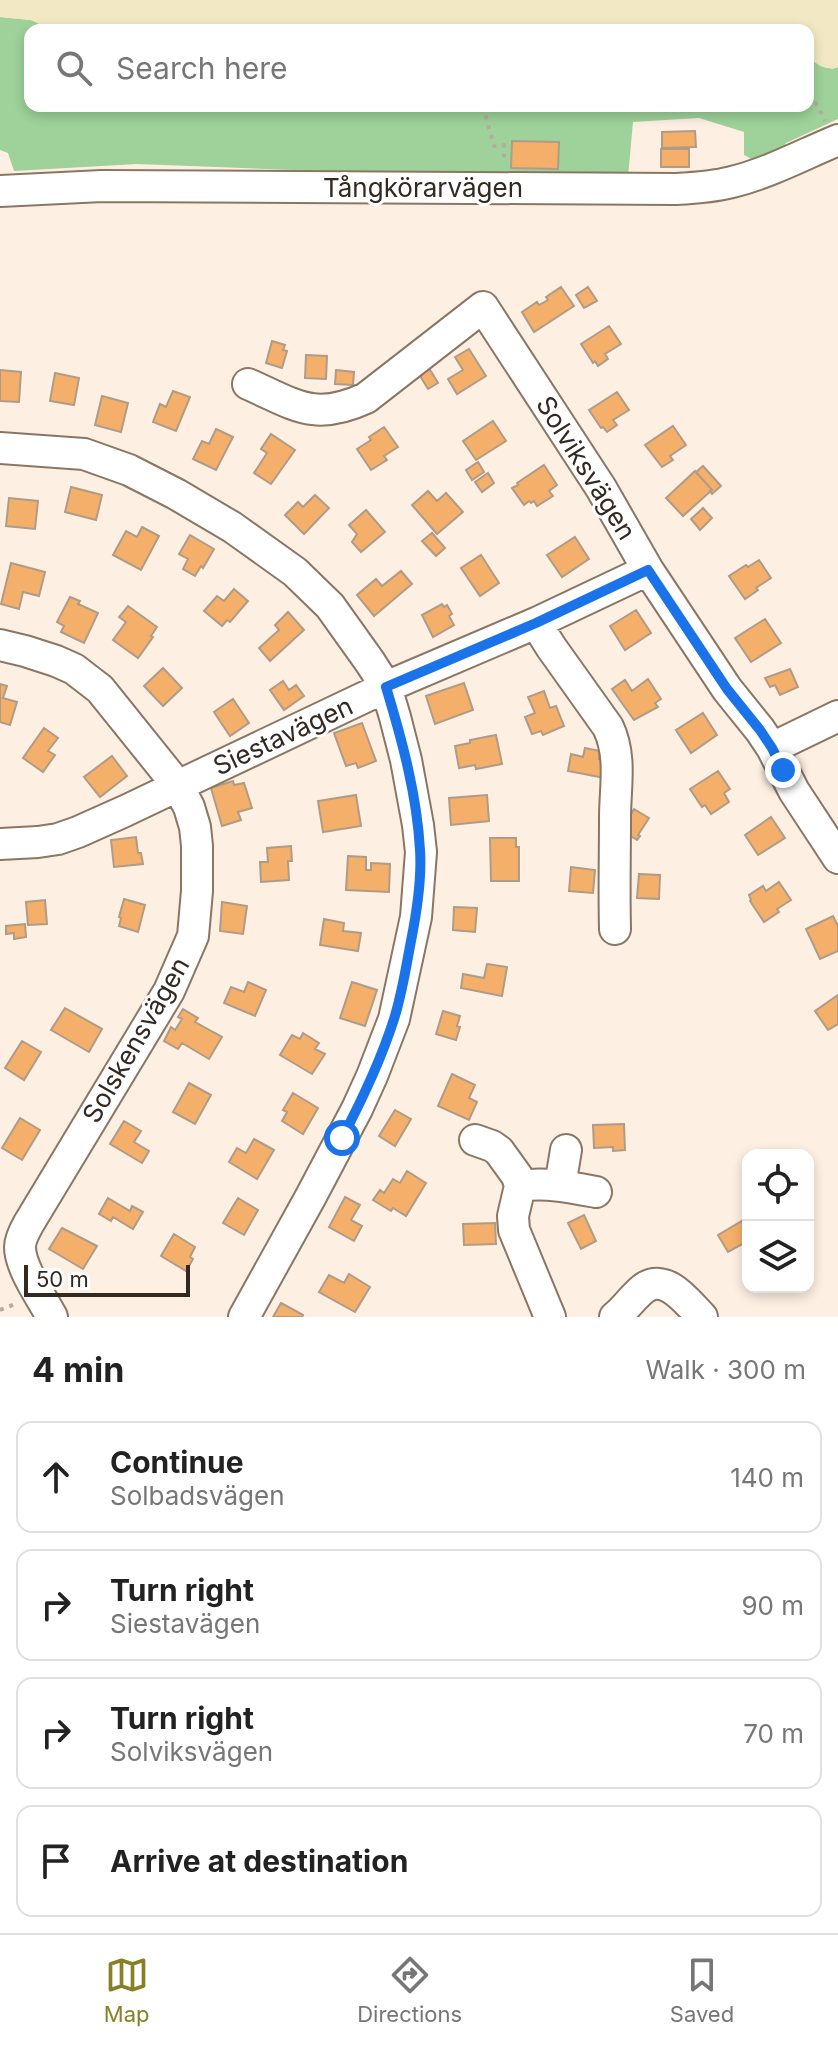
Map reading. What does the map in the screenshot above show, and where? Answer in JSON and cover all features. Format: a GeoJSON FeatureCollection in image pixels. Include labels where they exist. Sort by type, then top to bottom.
{"type":"FeatureCollection","features":[{"type":"Feature","properties":{"kind":"street","name":"Tångkörarvägen"},"geometry":{"type":"LineString","coordinates":[[0,191],[102,186],[626,190],[705,187],[735,182],[838,140]]}},
{"type":"Feature","properties":{"kind":"street","name":"Solviksvägen"},"geometry":{"type":"LineString","coordinates":[[248,384],[312,411],[344,408],[366,398],[483,307],[601,488],[648,570],[727,689],[772,748],[800,801],[838,858]]}},
{"type":"Feature","properties":{"kind":"street"},"geometry":{"type":"LineString","coordinates":[[0,448],[84,454],[129,470],[232,527],[295,572],[330,606],[386,687],[406,760],[421,852],[416,917],[405,971],[394,1019],[357,1109],[244,1317]]}},
{"type":"Feature","properties":{"kind":"street","name":"Siestavägen"},"geometry":{"type":"LineString","coordinates":[[0,844],[58,839],[125,811],[386,687],[536,623],[648,570]]}},
{"type":"Feature","properties":{"kind":"street"},"geometry":{"type":"LineString","coordinates":[[536,623],[613,738],[618,769],[615,798],[615,929]]}},
{"type":"Feature","properties":{"kind":"street","name":"Solskensvägen"},"geometry":{"type":"LineString","coordinates":[[0,645],[74,669],[112,703],[178,786],[189,807],[197,846],[193,936],[169,991],[21,1239],[20,1248],[27,1271],[52,1317]]}},
{"type":"Feature","properties":{"kind":"street"},"geometry":{"type":"LineString","coordinates":[[772,748],[838,716]]}},
{"type":"Feature","properties":{"kind":"street"},"geometry":{"type":"LineString","coordinates":[[475,1140],[499,1151],[517,1176],[520,1186],[513,1216],[514,1230],[550,1317]]}},
{"type":"Feature","properties":{"kind":"street"},"geometry":{"type":"LineString","coordinates":[[560,1186],[566,1150]]}},
{"type":"Feature","properties":{"kind":"street"},"geometry":{"type":"LineString","coordinates":[[520,1186],[536,1183],[596,1192]]}},
{"type":"Feature","properties":{"kind":"street"},"geometry":{"type":"LineString","coordinates":[[615,1317],[645,1287],[655,1283],[677,1291],[702,1317]]}},
{"type":"Feature","properties":{"kind":"path"},"geometry":{"type":"LineString","coordinates":[[485,112],[494,146],[504,145],[504,189]]}},
{"type":"Feature","properties":{"kind":"green space"},"geometry":{"type":"Polygon","coordinates":[[[0,17],[31,20],[40,24],[24,24],[24,112],[814,112],[814,61],[832,69],[838,67],[838,119],[786,143],[781,150],[755,161],[744,155],[744,132],[699,118],[633,122],[628,177],[481,177],[137,164],[14,171],[8,153],[0,150],[0,17]]]}},
{"type":"Feature","properties":{"kind":"sand"},"geometry":{"type":"Polygon","coordinates":[[[0,0],[838,0],[838,67],[829,68],[814,62],[814,24],[40,24],[31,20],[0,17],[0,0]]]}},
{"type":"Feature","properties":{"kind":"building"},"geometry":{"type":"Polygon","coordinates":[[[695,131],[696,147],[662,148],[662,132],[695,131]]]}},
{"type":"Feature","properties":{"kind":"building"},"geometry":{"type":"Polygon","coordinates":[[[512,141],[559,142],[558,169],[511,168],[512,141]]]}},
{"type":"Feature","properties":{"kind":"building"},"geometry":{"type":"Polygon","coordinates":[[[661,149],[689,149],[689,167],[661,167],[661,149]]]}},
{"type":"Feature","properties":{"kind":"building"},"geometry":{"type":"Polygon","coordinates":[[[561,287],[574,306],[534,332],[522,312],[537,302],[539,305],[548,300],[546,297],[561,287]]]}},
{"type":"Feature","properties":{"kind":"building"},"geometry":{"type":"Polygon","coordinates":[[[588,287],[597,301],[584,308],[576,295],[588,287]]]}},
{"type":"Feature","properties":{"kind":"building"},"geometry":{"type":"Polygon","coordinates":[[[609,326],[621,344],[605,354],[608,359],[598,366],[581,344],[609,326]]]}},
{"type":"Feature","properties":{"kind":"building"},"geometry":{"type":"Polygon","coordinates":[[[272,341],[285,345],[283,350],[287,351],[282,368],[266,363],[272,341]]]}},
{"type":"Feature","properties":{"kind":"building"},"geometry":{"type":"Polygon","coordinates":[[[469,349],[486,376],[457,394],[448,379],[463,370],[455,357],[469,349]]]}},
{"type":"Feature","properties":{"kind":"building"},"geometry":{"type":"Polygon","coordinates":[[[306,355],[327,356],[326,379],[305,378],[306,355]]]}},
{"type":"Feature","properties":{"kind":"building"},"geometry":{"type":"Polygon","coordinates":[[[429,368],[438,383],[428,389],[419,374],[429,368]]]}},
{"type":"Feature","properties":{"kind":"building"},"geometry":{"type":"Polygon","coordinates":[[[0,370],[21,372],[19,402],[0,401],[0,370]]]}},
{"type":"Feature","properties":{"kind":"building"},"geometry":{"type":"Polygon","coordinates":[[[336,370],[354,372],[353,385],[335,384],[336,370]]]}},
{"type":"Feature","properties":{"kind":"building"},"geometry":{"type":"Polygon","coordinates":[[[55,373],[79,378],[74,405],[50,401],[55,373]]]}},
{"type":"Feature","properties":{"kind":"building"},"geometry":{"type":"Polygon","coordinates":[[[173,391],[190,397],[176,431],[153,422],[160,404],[166,407],[173,391]]]}},
{"type":"Feature","properties":{"kind":"building"},"geometry":{"type":"Polygon","coordinates":[[[617,392],[629,410],[613,420],[617,425],[607,432],[589,410],[617,392]]]}},
{"type":"Feature","properties":{"kind":"building"},"geometry":{"type":"Polygon","coordinates":[[[102,396],[128,403],[121,432],[95,425],[102,396]]]}},
{"type":"Feature","properties":{"kind":"building"},"geometry":{"type":"Polygon","coordinates":[[[493,421],[506,441],[476,460],[463,441],[493,421]]]}},
{"type":"Feature","properties":{"kind":"building"},"geometry":{"type":"Polygon","coordinates":[[[673,426],[686,445],[670,456],[673,460],[662,467],[645,445],[673,426]]]}},
{"type":"Feature","properties":{"kind":"building"},"geometry":{"type":"Polygon","coordinates":[[[384,427],[398,447],[384,456],[387,460],[371,470],[357,449],[384,427]]]}},
{"type":"Feature","properties":{"kind":"building"},"geometry":{"type":"Polygon","coordinates":[[[216,429],[233,437],[216,470],[193,459],[202,441],[209,444],[216,429]]]}},
{"type":"Feature","properties":{"kind":"building"},"geometry":{"type":"Polygon","coordinates":[[[271,434],[295,450],[271,484],[254,473],[267,453],[261,449],[271,434]]]}},
{"type":"Feature","properties":{"kind":"building"},"geometry":{"type":"Polygon","coordinates":[[[478,462],[484,472],[472,480],[466,470],[478,462]]]}},
{"type":"Feature","properties":{"kind":"building"},"geometry":{"type":"Polygon","coordinates":[[[544,465],[557,485],[549,491],[553,496],[537,506],[534,501],[524,505],[512,488],[544,465]]]}},
{"type":"Feature","properties":{"kind":"building"},"geometry":{"type":"Polygon","coordinates":[[[703,466],[721,486],[712,494],[696,472],[703,466]]]}},
{"type":"Feature","properties":{"kind":"building"},"geometry":{"type":"Polygon","coordinates":[[[695,471],[712,490],[683,516],[666,498],[695,471]]]}},
{"type":"Feature","properties":{"kind":"building"},"geometry":{"type":"Polygon","coordinates":[[[488,473],[494,483],[482,492],[475,482],[488,473]]]}},
{"type":"Feature","properties":{"kind":"building"},"geometry":{"type":"Polygon","coordinates":[[[71,487],[102,495],[96,520],[65,512],[71,487]]]}},
{"type":"Feature","properties":{"kind":"building"},"geometry":{"type":"Polygon","coordinates":[[[428,491],[437,501],[446,493],[463,512],[437,534],[412,505],[428,491]]]}},
{"type":"Feature","properties":{"kind":"building"},"geometry":{"type":"Polygon","coordinates":[[[315,495],[329,508],[304,534],[285,515],[298,502],[303,507],[315,495]]]}},
{"type":"Feature","properties":{"kind":"building"},"geometry":{"type":"Polygon","coordinates":[[[9,498],[38,501],[35,529],[6,526],[9,498]]]}},
{"type":"Feature","properties":{"kind":"building"},"geometry":{"type":"Polygon","coordinates":[[[703,508],[712,518],[700,530],[691,519],[703,508]]]}},
{"type":"Feature","properties":{"kind":"building"},"geometry":{"type":"Polygon","coordinates":[[[366,510],[385,532],[361,552],[352,542],[357,534],[349,525],[366,510]]]}},
{"type":"Feature","properties":{"kind":"building"},"geometry":{"type":"Polygon","coordinates":[[[142,527],[159,536],[141,570],[113,555],[126,531],[137,537],[142,527]]]}},
{"type":"Feature","properties":{"kind":"building"},"geometry":{"type":"Polygon","coordinates":[[[432,533],[445,548],[436,556],[422,541],[432,533]]]}},
{"type":"Feature","properties":{"kind":"building"},"geometry":{"type":"Polygon","coordinates":[[[190,535],[214,549],[195,576],[183,569],[188,559],[179,554],[190,535]]]}},
{"type":"Feature","properties":{"kind":"building"},"geometry":{"type":"Polygon","coordinates":[[[575,537],[589,559],[562,577],[547,555],[575,537]]]}},
{"type":"Feature","properties":{"kind":"building"},"geometry":{"type":"Polygon","coordinates":[[[481,555],[499,583],[480,596],[461,568],[481,555]]]}},
{"type":"Feature","properties":{"kind":"building"},"geometry":{"type":"Polygon","coordinates":[[[759,560],[771,578],[745,599],[729,576],[759,560]]]}},
{"type":"Feature","properties":{"kind":"building"},"geometry":{"type":"Polygon","coordinates":[[[11,563],[45,572],[39,596],[23,592],[19,609],[1,604],[11,563]]]}},
{"type":"Feature","properties":{"kind":"building"},"geometry":{"type":"Polygon","coordinates":[[[401,571],[412,584],[374,616],[357,595],[376,579],[382,586],[401,571]]]}},
{"type":"Feature","properties":{"kind":"building"},"geometry":{"type":"Polygon","coordinates":[[[234,589],[248,601],[230,622],[227,620],[222,626],[204,611],[217,596],[224,601],[234,589]]]}},
{"type":"Feature","properties":{"kind":"building"},"geometry":{"type":"Polygon","coordinates":[[[70,597],[98,613],[84,643],[61,632],[64,626],[57,622],[70,597]]]}},
{"type":"Feature","properties":{"kind":"building"},"geometry":{"type":"Polygon","coordinates":[[[442,604],[444,607],[447,605],[454,625],[433,637],[422,615],[442,604]]]}},
{"type":"Feature","properties":{"kind":"building"},"geometry":{"type":"Polygon","coordinates":[[[128,606],[157,627],[138,658],[113,640],[126,622],[119,617],[128,606]]]}},
{"type":"Feature","properties":{"kind":"building"},"geometry":{"type":"Polygon","coordinates":[[[636,610],[651,633],[625,650],[610,626],[636,610]]]}},
{"type":"Feature","properties":{"kind":"building"},"geometry":{"type":"Polygon","coordinates":[[[288,612],[304,630],[270,661],[259,648],[279,630],[275,625],[288,612]]]}},
{"type":"Feature","properties":{"kind":"building"},"geometry":{"type":"Polygon","coordinates":[[[765,619],[781,643],[751,662],[735,638],[765,619]]]}},
{"type":"Feature","properties":{"kind":"building"},"geometry":{"type":"Polygon","coordinates":[[[163,668],[182,688],[163,706],[144,686],[163,668]]]}},
{"type":"Feature","properties":{"kind":"building"},"geometry":{"type":"Polygon","coordinates":[[[790,669],[798,687],[780,695],[775,685],[770,687],[765,678],[790,669]]]}},
{"type":"Feature","properties":{"kind":"building"},"geometry":{"type":"Polygon","coordinates":[[[648,679],[661,699],[655,703],[658,707],[634,720],[612,689],[625,680],[632,691],[648,679]]]}},
{"type":"Feature","properties":{"kind":"building"},"geometry":{"type":"Polygon","coordinates":[[[283,681],[289,690],[296,685],[304,696],[284,710],[270,690],[283,681]]]}},
{"type":"Feature","properties":{"kind":"building"},"geometry":{"type":"Polygon","coordinates":[[[464,683],[473,710],[435,724],[426,696],[464,683]]]}},
{"type":"Feature","properties":{"kind":"building"},"geometry":{"type":"Polygon","coordinates":[[[0,684],[7,686],[3,698],[17,702],[10,725],[0,722],[0,684]]]}},
{"type":"Feature","properties":{"kind":"building"},"geometry":{"type":"Polygon","coordinates":[[[544,691],[550,708],[556,706],[564,726],[543,735],[541,731],[532,734],[525,717],[535,713],[528,697],[544,691]]]}},
{"type":"Feature","properties":{"kind":"building"},"geometry":{"type":"Polygon","coordinates":[[[233,699],[249,723],[230,736],[214,712],[233,699]]]}},
{"type":"Feature","properties":{"kind":"building"},"geometry":{"type":"Polygon","coordinates":[[[703,713],[717,735],[691,753],[676,730],[703,713]]]}},
{"type":"Feature","properties":{"kind":"building"},"geometry":{"type":"Polygon","coordinates":[[[362,723],[376,761],[358,768],[356,763],[346,766],[334,733],[362,723]]]}},
{"type":"Feature","properties":{"kind":"building"},"geometry":{"type":"Polygon","coordinates":[[[44,728],[58,738],[48,751],[55,755],[43,772],[23,758],[44,728]]]}},
{"type":"Feature","properties":{"kind":"building"},"geometry":{"type":"Polygon","coordinates":[[[496,735],[502,764],[476,769],[475,765],[459,768],[455,746],[496,735]]]}},
{"type":"Feature","properties":{"kind":"building"},"geometry":{"type":"Polygon","coordinates":[[[585,748],[600,751],[599,759],[608,761],[605,778],[568,771],[571,754],[583,757],[585,748]]]}},
{"type":"Feature","properties":{"kind":"building"},"geometry":{"type":"Polygon","coordinates":[[[112,756],[127,776],[100,797],[84,777],[112,756]]]}},
{"type":"Feature","properties":{"kind":"building"},"geometry":{"type":"Polygon","coordinates":[[[718,771],[730,789],[724,793],[729,802],[711,814],[690,789],[718,771]]]}},
{"type":"Feature","properties":{"kind":"building"},"geometry":{"type":"Polygon","coordinates":[[[233,781],[234,785],[244,783],[252,808],[238,812],[241,820],[222,826],[211,788],[233,781]]]}},
{"type":"Feature","properties":{"kind":"building"},"geometry":{"type":"Polygon","coordinates":[[[356,795],[361,826],[323,832],[318,801],[356,795]]]}},
{"type":"Feature","properties":{"kind":"building"},"geometry":{"type":"Polygon","coordinates":[[[487,795],[489,821],[451,825],[449,798],[487,795]]]}},
{"type":"Feature","properties":{"kind":"building"},"geometry":{"type":"Polygon","coordinates":[[[634,809],[649,818],[637,840],[621,830],[634,809]]]}},
{"type":"Feature","properties":{"kind":"building"},"geometry":{"type":"Polygon","coordinates":[[[771,817],[785,838],[758,855],[745,835],[771,817]]]}},
{"type":"Feature","properties":{"kind":"building"},"geometry":{"type":"Polygon","coordinates":[[[136,837],[143,864],[114,867],[111,840],[136,837]]]}},
{"type":"Feature","properties":{"kind":"building"},"geometry":{"type":"Polygon","coordinates":[[[490,838],[516,838],[519,881],[491,881],[490,838]]]}},
{"type":"Feature","properties":{"kind":"building"},"geometry":{"type":"Polygon","coordinates":[[[291,846],[289,880],[261,882],[260,862],[268,862],[267,848],[291,846]]]}},
{"type":"Feature","properties":{"kind":"building"},"geometry":{"type":"Polygon","coordinates":[[[348,856],[366,857],[366,870],[371,870],[371,863],[390,864],[389,892],[346,890],[348,856]]]}},
{"type":"Feature","properties":{"kind":"building"},"geometry":{"type":"Polygon","coordinates":[[[571,867],[595,870],[593,893],[569,891],[571,867]]]}},
{"type":"Feature","properties":{"kind":"building"},"geometry":{"type":"Polygon","coordinates":[[[639,874],[660,875],[659,899],[637,898],[639,874]]]}},
{"type":"Feature","properties":{"kind":"building"},"geometry":{"type":"Polygon","coordinates":[[[779,882],[791,900],[764,922],[749,895],[763,886],[766,891],[779,882]]]}},
{"type":"Feature","properties":{"kind":"building"},"geometry":{"type":"Polygon","coordinates":[[[124,899],[145,905],[138,932],[119,926],[124,899]]]}},
{"type":"Feature","properties":{"kind":"building"},"geometry":{"type":"Polygon","coordinates":[[[45,900],[47,924],[28,925],[26,902],[45,900]]]}},
{"type":"Feature","properties":{"kind":"building"},"geometry":{"type":"Polygon","coordinates":[[[222,902],[247,906],[243,934],[220,931],[222,902]]]}},
{"type":"Feature","properties":{"kind":"building"},"geometry":{"type":"Polygon","coordinates":[[[454,907],[477,908],[475,932],[453,930],[454,907]]]}},
{"type":"Feature","properties":{"kind":"building"},"geometry":{"type":"Polygon","coordinates":[[[833,916],[838,926],[838,951],[820,959],[806,929],[833,916]]]}},
{"type":"Feature","properties":{"kind":"building"},"geometry":{"type":"Polygon","coordinates":[[[324,919],[344,923],[343,931],[361,933],[358,951],[320,945],[324,919]]]}},
{"type":"Feature","properties":{"kind":"building"},"geometry":{"type":"Polygon","coordinates":[[[25,924],[26,937],[14,939],[14,933],[6,934],[6,926],[25,924]]]}},
{"type":"Feature","properties":{"kind":"building"},"geometry":{"type":"Polygon","coordinates":[[[487,964],[507,967],[502,996],[461,988],[463,974],[484,978],[487,964]]]}},
{"type":"Feature","properties":{"kind":"building"},"geometry":{"type":"Polygon","coordinates":[[[248,982],[266,990],[255,1016],[224,1003],[231,987],[244,992],[248,982]]]}},
{"type":"Feature","properties":{"kind":"building"},"geometry":{"type":"Polygon","coordinates":[[[352,982],[377,990],[365,1026],[340,1018],[352,982]]]}},
{"type":"Feature","properties":{"kind":"building"},"geometry":{"type":"Polygon","coordinates":[[[838,995],[838,1024],[828,1030],[815,1011],[838,995]]]}},
{"type":"Feature","properties":{"kind":"building"},"geometry":{"type":"Polygon","coordinates":[[[65,1008],[102,1029],[89,1052],[51,1030],[65,1008]]]}},
{"type":"Feature","properties":{"kind":"building"},"geometry":{"type":"Polygon","coordinates":[[[183,1009],[198,1018],[195,1022],[222,1037],[209,1059],[182,1043],[178,1049],[164,1041],[171,1027],[175,1030],[182,1019],[178,1017],[183,1009]]]}},
{"type":"Feature","properties":{"kind":"building"},"geometry":{"type":"Polygon","coordinates":[[[443,1011],[460,1016],[456,1040],[436,1034],[443,1011]]]}},
{"type":"Feature","properties":{"kind":"building"},"geometry":{"type":"Polygon","coordinates":[[[303,1033],[319,1043],[315,1049],[325,1054],[312,1074],[280,1055],[292,1035],[300,1039],[303,1033]]]}},
{"type":"Feature","properties":{"kind":"building"},"geometry":{"type":"Polygon","coordinates":[[[22,1041],[41,1052],[24,1080],[5,1068],[22,1041]]]}},
{"type":"Feature","properties":{"kind":"building"},"geometry":{"type":"Polygon","coordinates":[[[452,1074],[475,1085],[469,1098],[477,1102],[469,1120],[438,1106],[452,1074]]]}},
{"type":"Feature","properties":{"kind":"building"},"geometry":{"type":"Polygon","coordinates":[[[189,1083],[211,1095],[195,1124],[173,1112],[189,1083]]]}},
{"type":"Feature","properties":{"kind":"building"},"geometry":{"type":"Polygon","coordinates":[[[293,1093],[318,1108],[303,1134],[282,1121],[287,1112],[283,1110],[293,1093]]]}},
{"type":"Feature","properties":{"kind":"building"},"geometry":{"type":"Polygon","coordinates":[[[395,1110],[411,1119],[395,1146],[379,1136],[395,1110]]]}},
{"type":"Feature","properties":{"kind":"building"},"geometry":{"type":"Polygon","coordinates":[[[20,1118],[40,1130],[22,1160],[2,1148],[20,1118]]]}},
{"type":"Feature","properties":{"kind":"building"},"geometry":{"type":"Polygon","coordinates":[[[124,1121],[141,1131],[134,1142],[149,1151],[142,1163],[110,1144],[124,1121]]]}},
{"type":"Feature","properties":{"kind":"building"},"geometry":{"type":"Polygon","coordinates":[[[624,1124],[625,1150],[594,1148],[593,1125],[624,1124]]]}},
{"type":"Feature","properties":{"kind":"building"},"geometry":{"type":"Polygon","coordinates":[[[254,1139],[274,1150],[257,1179],[229,1162],[237,1148],[246,1153],[254,1139]]]}},
{"type":"Feature","properties":{"kind":"building"},"geometry":{"type":"Polygon","coordinates":[[[407,1171],[426,1183],[406,1216],[373,1200],[380,1190],[384,1193],[393,1179],[400,1183],[407,1171]]]}},
{"type":"Feature","properties":{"kind":"building"},"geometry":{"type":"Polygon","coordinates":[[[345,1197],[360,1205],[351,1220],[362,1226],[354,1241],[329,1227],[345,1197]]]}},
{"type":"Feature","properties":{"kind":"building"},"geometry":{"type":"Polygon","coordinates":[[[108,1198],[130,1211],[132,1206],[143,1212],[133,1229],[113,1217],[111,1221],[99,1214],[108,1198]]]}},
{"type":"Feature","properties":{"kind":"building"},"geometry":{"type":"Polygon","coordinates":[[[238,1198],[258,1210],[244,1235],[223,1223],[238,1198]]]}},
{"type":"Feature","properties":{"kind":"building"},"geometry":{"type":"Polygon","coordinates":[[[584,1215],[596,1241],[581,1249],[568,1223],[584,1215]]]}},
{"type":"Feature","properties":{"kind":"building"},"geometry":{"type":"Polygon","coordinates":[[[742,1221],[742,1244],[728,1252],[718,1235],[742,1221]]]}},
{"type":"Feature","properties":{"kind":"building"},"geometry":{"type":"Polygon","coordinates":[[[495,1223],[496,1244],[464,1245],[463,1224],[495,1223]]]}},
{"type":"Feature","properties":{"kind":"building"},"geometry":{"type":"Polygon","coordinates":[[[62,1228],[97,1246],[83,1269],[49,1249],[62,1228]]]}},
{"type":"Feature","properties":{"kind":"building"},"geometry":{"type":"Polygon","coordinates":[[[174,1234],[195,1247],[186,1271],[161,1256],[174,1234]]]}},
{"type":"Feature","properties":{"kind":"building"},"geometry":{"type":"Polygon","coordinates":[[[349,1274],[370,1287],[355,1312],[319,1292],[329,1275],[344,1283],[349,1274]]]}},
{"type":"Feature","properties":{"kind":"building"},"geometry":{"type":"Polygon","coordinates":[[[281,1303],[303,1315],[302,1317],[273,1317],[281,1303]]]}},
{"type":"Feature","properties":{"kind":"route"},"geometry":{"type":"LineString","coordinates":[[342,1138],[372,1076],[394,1019],[416,917],[420,880],[418,825],[406,760],[386,687],[536,623],[648,570],[727,689],[760,730],[783,770]]}}]}
